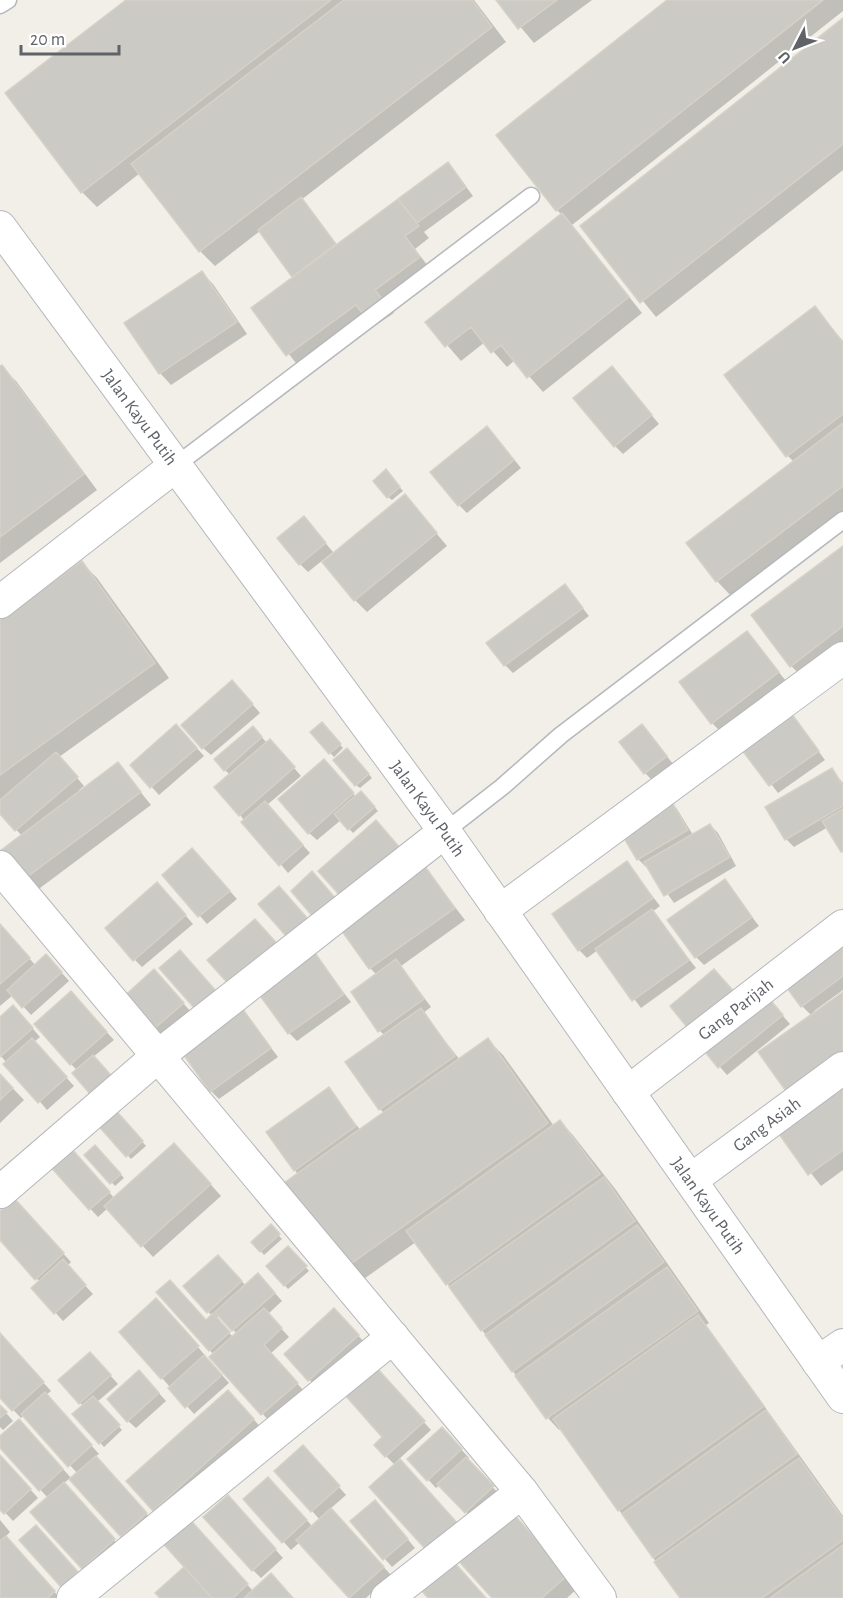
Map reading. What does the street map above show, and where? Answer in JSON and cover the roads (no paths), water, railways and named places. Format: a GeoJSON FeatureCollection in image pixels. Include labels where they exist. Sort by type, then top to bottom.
{"type":"FeatureCollection","features":[{"type":"Feature","properties":{"kind":"street","name":"Jalan Kayu Putih"},"geometry":{"type":"LineString","coordinates":[[0,227],[500,911],[690,1180],[831,1354],[843,1397]]}},
{"type":"Feature","properties":{"kind":"street"},"geometry":{"type":"LineString","coordinates":[[0,603],[175,466]]}},
{"type":"Feature","properties":{"kind":"street"},"geometry":{"type":"LineString","coordinates":[[500,911],[843,658]]}},
{"type":"Feature","properties":{"kind":"street"},"geometry":{"type":"LineString","coordinates":[[0,1192],[158,1056],[443,833]]}},
{"type":"Feature","properties":{"kind":"street"},"geometry":{"type":"LineString","coordinates":[[0,867],[522,1492],[600,1598]]}},
{"type":"Feature","properties":{"kind":"street","name":"Gang Parijah"},"geometry":{"type":"LineString","coordinates":[[628,1092],[843,926]]}},
{"type":"Feature","properties":{"kind":"street","name":"Gang Asiah"},"geometry":{"type":"LineString","coordinates":[[690,1180],[843,1068]]}},
{"type":"Feature","properties":{"kind":"street"},"geometry":{"type":"LineString","coordinates":[[73,1598],[393,1337]]}},
{"type":"Feature","properties":{"kind":"street"},"geometry":{"type":"LineString","coordinates":[[387,1598],[522,1492]]}},
{"type":"Feature","properties":{"kind":"lane"},"geometry":{"type":"LineString","coordinates":[[0,5],[8,0]]}},
{"type":"Feature","properties":{"kind":"lane"},"geometry":{"type":"LineString","coordinates":[[175,466],[531,196]]}},
{"type":"Feature","properties":{"kind":"lane"},"geometry":{"type":"LineString","coordinates":[[443,833],[502,787],[561,735],[843,520]]}}]}
